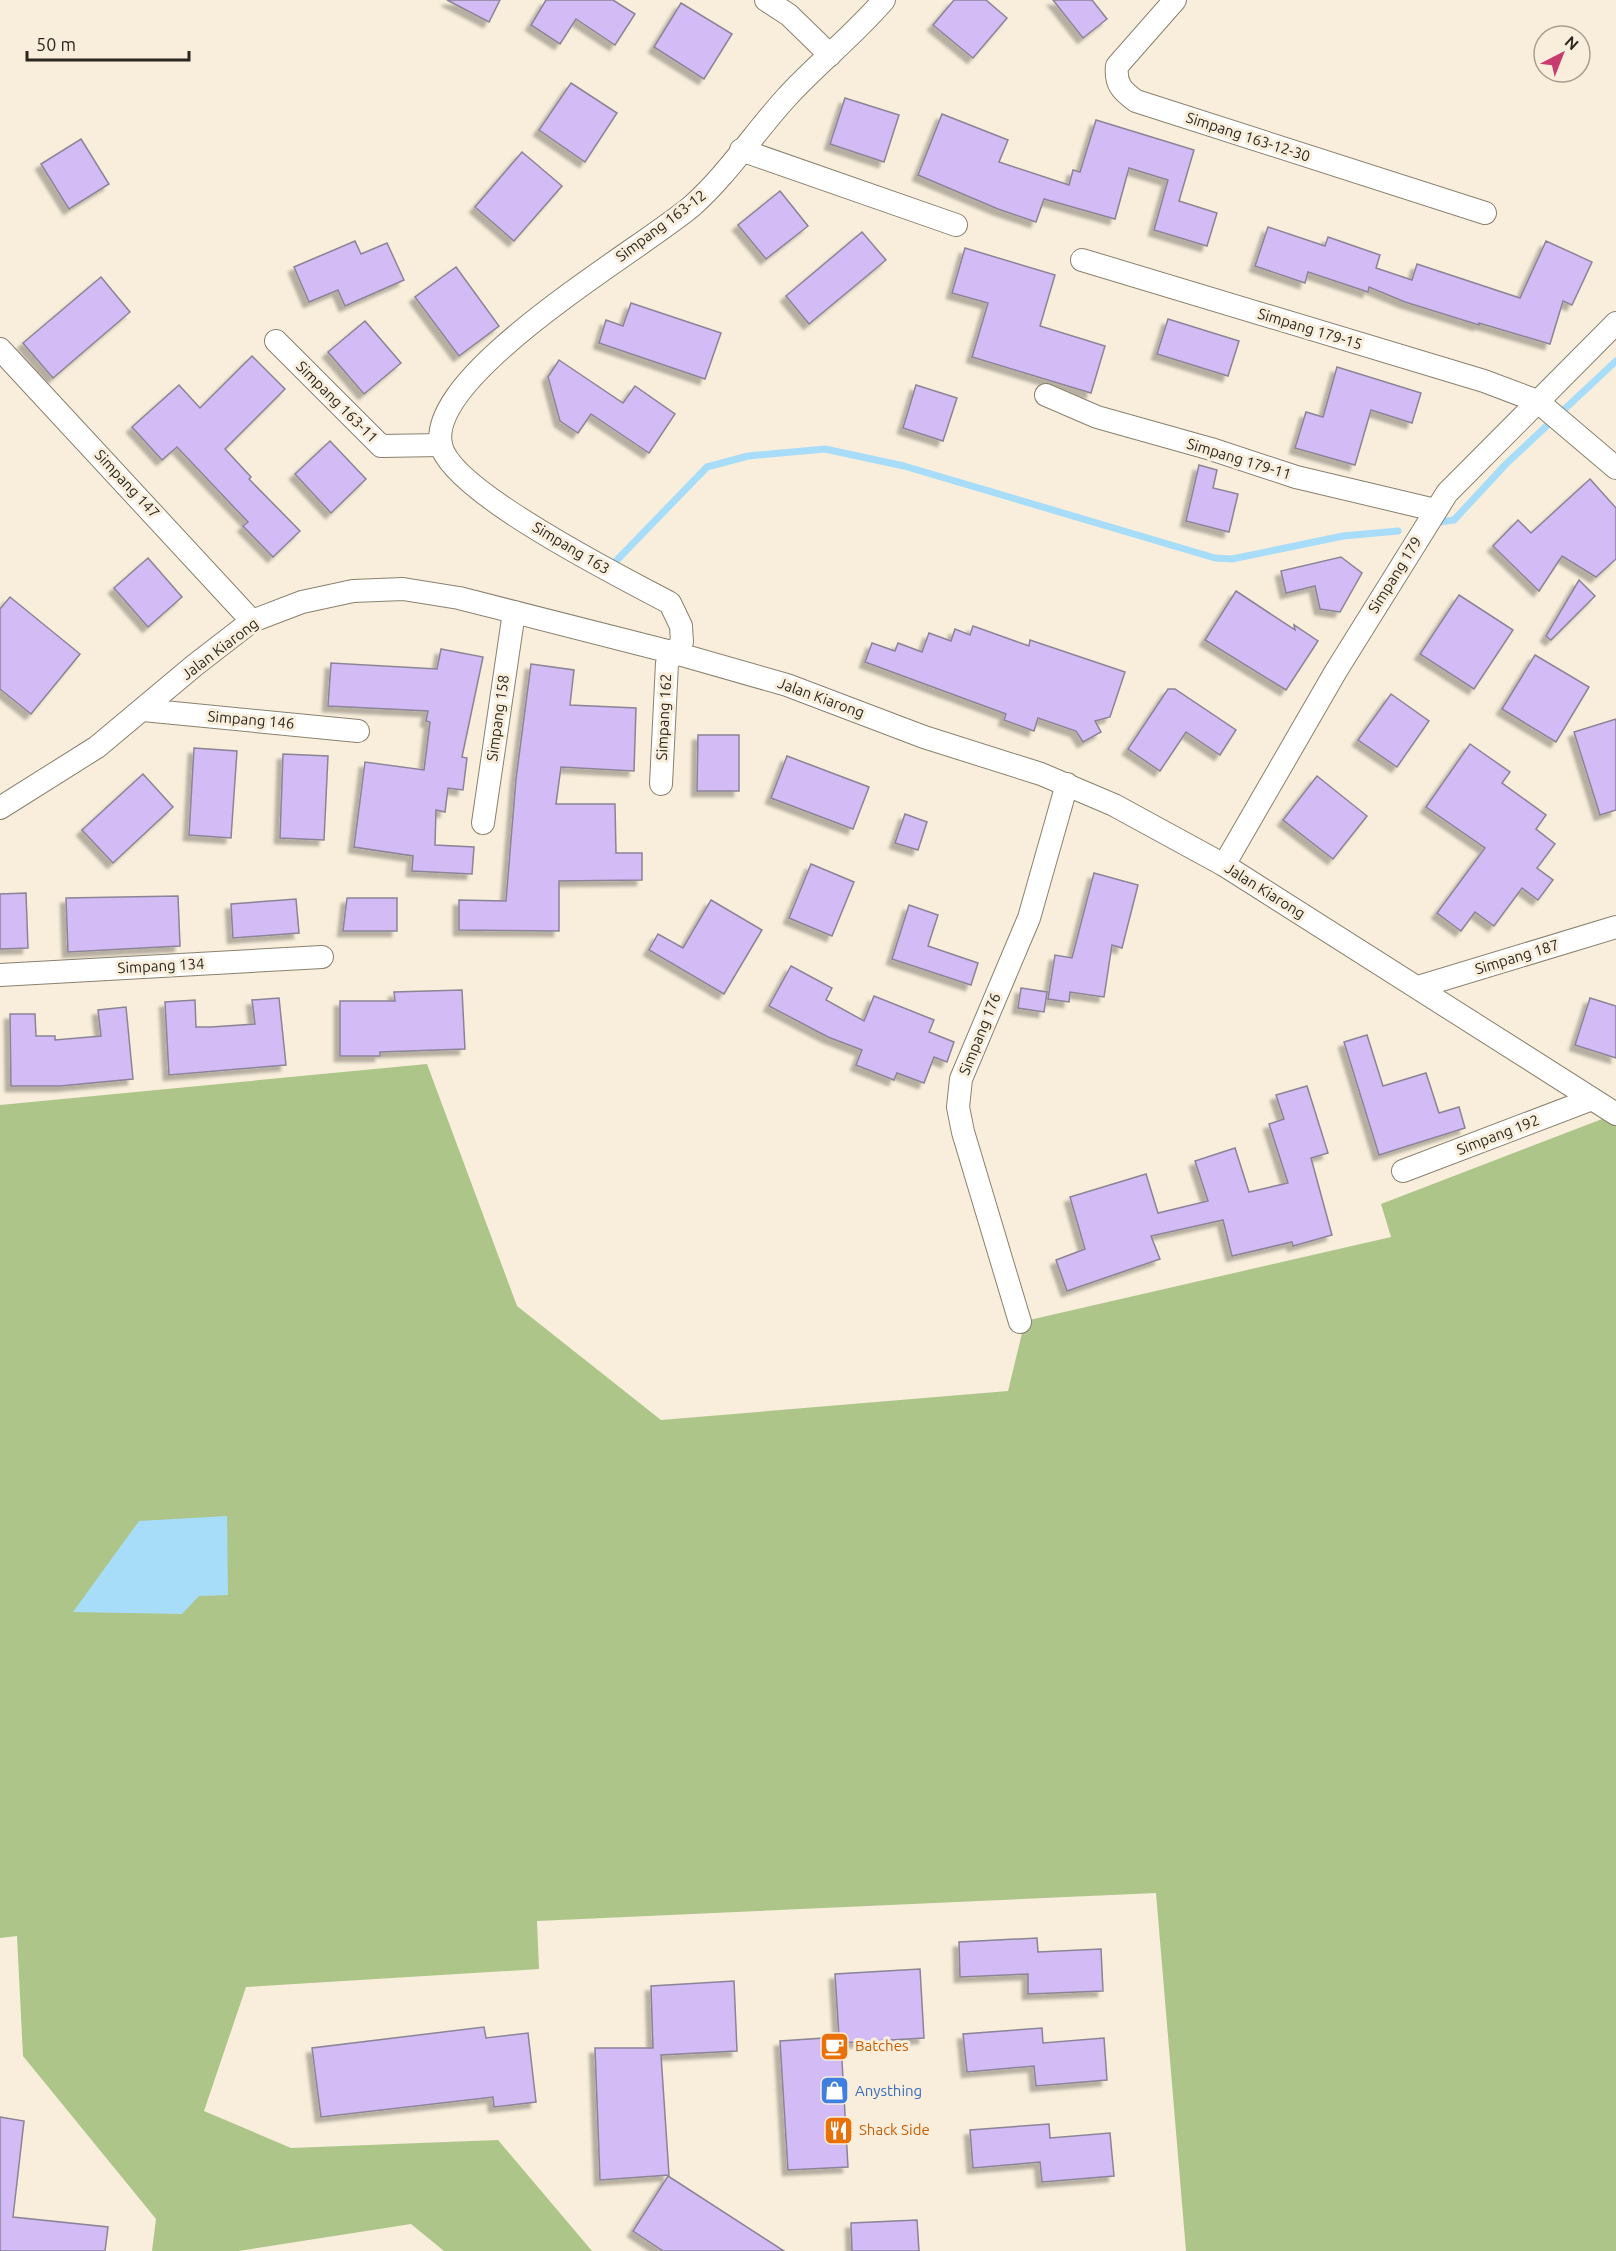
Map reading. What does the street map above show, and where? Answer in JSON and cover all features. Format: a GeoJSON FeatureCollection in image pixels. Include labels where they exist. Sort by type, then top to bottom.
{"type":"FeatureCollection","features":[{"type":"Feature","properties":{"kind":"street"},"geometry":{"type":"LineString","coordinates":[[766,0],[789,15],[830,55]]}},
{"type":"Feature","properties":{"kind":"street","name":"Simpang 163-12"},"geometry":{"type":"LineString","coordinates":[[441,445],[442,422],[454,401],[493,358],[545,310],[690,207],[718,181],[741,150],[788,96],[884,0]]}},
{"type":"Feature","properties":{"kind":"street","name":"Simpang 163-12-30"},"geometry":{"type":"LineString","coordinates":[[1175,0],[1117,66],[1116,79],[1123,92],[1136,101],[1485,213]]}},
{"type":"Feature","properties":{"kind":"street"},"geometry":{"type":"LineString","coordinates":[[741,150],[956,225]]}},
{"type":"Feature","properties":{"kind":"street","name":"Simpang 179-15"},"geometry":{"type":"LineString","coordinates":[[1082,260],[1484,381],[1537,401],[1616,468]]}},
{"type":"Feature","properties":{"kind":"street","name":"Simpang 179"},"geometry":{"type":"LineString","coordinates":[[1224,865],[1336,671],[1447,493],[1469,468],[1616,323]]}},
{"type":"Feature","properties":{"kind":"street","name":"Simpang 163-11"},"geometry":{"type":"LineString","coordinates":[[276,341],[381,446],[441,445]]}},
{"type":"Feature","properties":{"kind":"street","name":"Simpang 147"},"geometry":{"type":"LineString","coordinates":[[0,349],[252,621]]}},
{"type":"Feature","properties":{"kind":"street","name":"Simpang 179-11"},"geometry":{"type":"LineString","coordinates":[[1046,395],[1097,417],[1211,449],[1296,477],[1436,510]]}},
{"type":"Feature","properties":{"kind":"street","name":"Simpang 163"},"geometry":{"type":"LineString","coordinates":[[441,445],[449,462],[466,479],[560,545],[670,603],[678,614],[681,626],[682,642],[675,653]]}},
{"type":"Feature","properties":{"kind":"street","name":"Jalan Kiarong"},"geometry":{"type":"LineString","coordinates":[[0,808],[97,747],[195,665],[252,621],[302,602],[353,591],[403,589],[459,598],[675,653],[788,685],[924,737],[1067,784],[1114,805],[1224,865],[1616,1114]]}},
{"type":"Feature","properties":{"kind":"street","name":"Simpang 158"},"geometry":{"type":"LineString","coordinates":[[483,823],[514,612]]}},
{"type":"Feature","properties":{"kind":"street","name":"Simpang 162"},"geometry":{"type":"LineString","coordinates":[[661,784],[667,663],[675,653]]}},
{"type":"Feature","properties":{"kind":"street","name":"Simpang 146"},"geometry":{"type":"LineString","coordinates":[[143,710],[358,731]]}},
{"type":"Feature","properties":{"kind":"street","name":"Simpang 176"},"geometry":{"type":"LineString","coordinates":[[1020,1322],[963,1132],[958,1107],[961,1079],[1029,918],[1067,784]]}},
{"type":"Feature","properties":{"kind":"street","name":"Simpang 187"},"geometry":{"type":"LineString","coordinates":[[1418,987],[1616,927]]}},
{"type":"Feature","properties":{"kind":"street","name":"Simpang 134"},"geometry":{"type":"LineString","coordinates":[[0,975],[322,957]]}},
{"type":"Feature","properties":{"kind":"street","name":"Simpang 192"},"geometry":{"type":"LineString","coordinates":[[1403,1171],[1592,1099]]}},
{"type":"Feature","properties":{"kind":"green space"},"geometry":{"type":"Polygon","coordinates":[[[427,1064],[517,1306],[661,1420],[1008,1391],[1025,1321],[1391,1237],[1381,1204],[1610,1116],[1616,1121],[1616,2251],[1186,2251],[1156,1893],[537,1921],[539,1969],[246,1987],[204,2111],[291,2148],[498,2140],[592,2251],[444,2251],[411,2224],[238,2251],[152,2251],[156,2219],[23,2056],[17,1936],[0,1938],[0,1105],[427,1064]]]}},
{"type":"Feature","properties":{"kind":"water"},"geometry":{"type":"Polygon","coordinates":[[[227,1516],[228,1595],[199,1596],[182,1614],[73,1612],[139,1521],[227,1516]]]}},
{"type":"Feature","properties":{"kind":"building"},"geometry":{"type":"Polygon","coordinates":[[[447,0],[500,0],[489,22],[447,0]]]}},
{"type":"Feature","properties":{"kind":"building"},"geometry":{"type":"Polygon","coordinates":[[[546,0],[613,0],[635,14],[615,45],[576,19],[560,44],[531,25],[546,0]]]}},
{"type":"Feature","properties":{"kind":"building"},"geometry":{"type":"Polygon","coordinates":[[[954,0],[986,0],[1007,18],[973,58],[933,25],[954,0]]]}},
{"type":"Feature","properties":{"kind":"building"},"geometry":{"type":"Polygon","coordinates":[[[1053,0],[1092,0],[1107,19],[1083,38],[1053,0]]]}},
{"type":"Feature","properties":{"kind":"building"},"geometry":{"type":"Polygon","coordinates":[[[681,3],[732,34],[704,79],[654,47],[681,3]]]}},
{"type":"Feature","properties":{"kind":"building"},"geometry":{"type":"Polygon","coordinates":[[[571,83],[617,113],[585,162],[539,130],[571,83]]]}},
{"type":"Feature","properties":{"kind":"building"},"geometry":{"type":"Polygon","coordinates":[[[845,98],[899,115],[884,162],[830,144],[845,98]]]}},
{"type":"Feature","properties":{"kind":"building"},"geometry":{"type":"Polygon","coordinates":[[[942,114],[1008,140],[999,162],[1069,185],[1073,170],[1080,172],[1096,120],[1194,150],[1179,201],[1217,213],[1207,246],[1154,230],[1168,180],[1129,168],[1115,219],[1044,199],[1036,222],[998,209],[918,175],[942,114]]]}},
{"type":"Feature","properties":{"kind":"building"},"geometry":{"type":"Polygon","coordinates":[[[81,139],[109,184],[69,209],[41,164],[81,139]]]}},
{"type":"Feature","properties":{"kind":"building"},"geometry":{"type":"Polygon","coordinates":[[[522,152],[562,186],[514,241],[475,207],[522,152]]]}},
{"type":"Feature","properties":{"kind":"building"},"geometry":{"type":"Polygon","coordinates":[[[780,191],[808,226],[766,259],[738,225],[780,191]]]}},
{"type":"Feature","properties":{"kind":"building"},"geometry":{"type":"Polygon","coordinates":[[[1268,227],[1325,246],[1328,237],[1380,255],[1376,268],[1412,280],[1417,264],[1520,298],[1546,241],[1592,262],[1572,305],[1563,301],[1550,344],[1405,302],[1369,287],[1368,292],[1308,272],[1305,283],[1255,266],[1268,227]]]}},
{"type":"Feature","properties":{"kind":"building"},"geometry":{"type":"Polygon","coordinates":[[[862,232],[886,260],[809,324],[786,296],[862,232]]]}},
{"type":"Feature","properties":{"kind":"building"},"geometry":{"type":"Polygon","coordinates":[[[355,241],[361,254],[387,243],[404,280],[345,306],[338,290],[309,302],[294,267],[355,241]]]}},
{"type":"Feature","properties":{"kind":"building"},"geometry":{"type":"Polygon","coordinates":[[[965,248],[1055,275],[1040,326],[1105,346],[1091,393],[972,357],[988,303],[952,293],[965,248]]]}},
{"type":"Feature","properties":{"kind":"building"},"geometry":{"type":"Polygon","coordinates":[[[456,267],[499,326],[459,356],[415,297],[456,267]]]}},
{"type":"Feature","properties":{"kind":"building"},"geometry":{"type":"Polygon","coordinates":[[[101,277],[130,312],[53,378],[23,343],[101,277]]]}},
{"type":"Feature","properties":{"kind":"building"},"geometry":{"type":"Polygon","coordinates":[[[631,303],[721,333],[705,379],[599,343],[606,320],[623,326],[631,303]]]}},
{"type":"Feature","properties":{"kind":"building"},"geometry":{"type":"Polygon","coordinates":[[[1168,319],[1239,341],[1228,376],[1157,354],[1168,319]]]}},
{"type":"Feature","properties":{"kind":"building"},"geometry":{"type":"Polygon","coordinates":[[[365,321],[401,363],[364,394],[328,352],[365,321]]]}},
{"type":"Feature","properties":{"kind":"building"},"geometry":{"type":"Polygon","coordinates":[[[252,356],[285,389],[225,449],[251,477],[249,479],[300,531],[273,557],[243,526],[248,522],[177,447],[162,460],[132,427],[179,385],[200,408],[252,356]]]}},
{"type":"Feature","properties":{"kind":"building"},"geometry":{"type":"Polygon","coordinates":[[[559,360],[623,403],[635,386],[675,414],[649,453],[591,414],[578,433],[560,421],[548,377],[559,360]]]}},
{"type":"Feature","properties":{"kind":"building"},"geometry":{"type":"Polygon","coordinates":[[[1337,367],[1421,393],[1412,423],[1371,410],[1355,465],[1295,448],[1306,412],[1323,417],[1337,367]]]}},
{"type":"Feature","properties":{"kind":"building"},"geometry":{"type":"Polygon","coordinates":[[[916,385],[957,398],[943,441],[903,428],[916,385]]]}},
{"type":"Feature","properties":{"kind":"building"},"geometry":{"type":"Polygon","coordinates":[[[330,441],[366,479],[331,513],[295,474],[330,441]]]}},
{"type":"Feature","properties":{"kind":"building"},"geometry":{"type":"Polygon","coordinates":[[[1199,465],[1217,470],[1213,488],[1238,494],[1229,532],[1186,521],[1199,465]]]}},
{"type":"Feature","properties":{"kind":"building"},"geometry":{"type":"Polygon","coordinates":[[[1590,479],[1616,508],[1616,559],[1596,577],[1562,556],[1539,591],[1493,546],[1518,520],[1531,533],[1590,479]]]}},
{"type":"Feature","properties":{"kind":"building"},"geometry":{"type":"Polygon","coordinates":[[[1341,557],[1362,573],[1340,612],[1320,609],[1315,586],[1286,593],[1281,571],[1341,557]]]}},
{"type":"Feature","properties":{"kind":"building"},"geometry":{"type":"Polygon","coordinates":[[[148,558],[182,597],[148,627],[114,588],[148,558]]]}},
{"type":"Feature","properties":{"kind":"building"},"geometry":{"type":"Polygon","coordinates":[[[1579,580],[1595,596],[1551,640],[1546,636],[1579,580]]]}},
{"type":"Feature","properties":{"kind":"building"},"geometry":{"type":"Polygon","coordinates":[[[1236,591],[1295,630],[1294,625],[1318,641],[1286,690],[1205,640],[1236,591]]]}},
{"type":"Feature","properties":{"kind":"building"},"geometry":{"type":"Polygon","coordinates":[[[1459,595],[1513,630],[1474,689],[1420,654],[1459,595]]]}},
{"type":"Feature","properties":{"kind":"building"},"geometry":{"type":"Polygon","coordinates":[[[10,597],[80,654],[31,714],[0,689],[0,609],[10,597]]]}},
{"type":"Feature","properties":{"kind":"building"},"geometry":{"type":"Polygon","coordinates":[[[973,626],[1029,646],[1030,640],[1125,672],[1110,717],[1095,721],[1101,732],[1083,742],[1076,731],[1038,718],[1034,731],[1004,720],[1006,714],[865,662],[872,643],[895,651],[898,643],[922,652],[929,633],[951,641],[955,629],[970,635],[973,626]]]}},
{"type":"Feature","properties":{"kind":"building"},"geometry":{"type":"Polygon","coordinates":[[[441,649],[483,657],[462,757],[467,758],[463,790],[448,788],[445,812],[436,810],[435,845],[474,847],[472,874],[412,871],[413,856],[354,847],[365,762],[424,770],[430,722],[426,721],[428,711],[328,706],[331,663],[437,669],[441,649]]]}},
{"type":"Feature","properties":{"kind":"building"},"geometry":{"type":"Polygon","coordinates":[[[1535,655],[1589,687],[1556,742],[1502,709],[1535,655]]]}},
{"type":"Feature","properties":{"kind":"building"},"geometry":{"type":"Polygon","coordinates":[[[531,664],[574,670],[570,705],[636,708],[634,771],[561,767],[556,804],[615,804],[616,853],[642,853],[642,880],[559,881],[559,931],[459,930],[459,900],[506,901],[516,779],[531,664]]]}},
{"type":"Feature","properties":{"kind":"building"},"geometry":{"type":"Polygon","coordinates":[[[1168,689],[1175,689],[1236,730],[1220,755],[1186,732],[1160,771],[1128,749],[1168,689]]]}},
{"type":"Feature","properties":{"kind":"building"},"geometry":{"type":"Polygon","coordinates":[[[1391,694],[1429,721],[1397,767],[1358,740],[1391,694]]]}},
{"type":"Feature","properties":{"kind":"building"},"geometry":{"type":"Polygon","coordinates":[[[1616,719],[1616,810],[1600,815],[1574,732],[1616,719]]]}},
{"type":"Feature","properties":{"kind":"building"},"geometry":{"type":"Polygon","coordinates":[[[698,735],[739,735],[739,791],[697,791],[698,735]]]}},
{"type":"Feature","properties":{"kind":"building"},"geometry":{"type":"Polygon","coordinates":[[[1470,744],[1510,772],[1502,783],[1546,815],[1536,829],[1555,844],[1537,868],[1553,880],[1538,900],[1522,888],[1494,926],[1475,912],[1461,931],[1437,913],[1485,848],[1426,807],[1470,744]]]}},
{"type":"Feature","properties":{"kind":"building"},"geometry":{"type":"Polygon","coordinates":[[[194,748],[237,751],[231,838],[189,835],[194,748]]]}},
{"type":"Feature","properties":{"kind":"building"},"geometry":{"type":"Polygon","coordinates":[[[283,754],[328,756],[324,840],[280,838],[283,754]]]}},
{"type":"Feature","properties":{"kind":"building"},"geometry":{"type":"Polygon","coordinates":[[[787,756],[869,787],[853,829],[771,798],[787,756]]]}},
{"type":"Feature","properties":{"kind":"building"},"geometry":{"type":"Polygon","coordinates":[[[143,774],[173,807],[113,863],[82,830],[143,774]]]}},
{"type":"Feature","properties":{"kind":"building"},"geometry":{"type":"Polygon","coordinates":[[[1317,776],[1367,816],[1333,859],[1283,820],[1317,776]]]}},
{"type":"Feature","properties":{"kind":"building"},"geometry":{"type":"Polygon","coordinates":[[[905,814],[927,822],[918,850],[895,843],[905,814]]]}},
{"type":"Feature","properties":{"kind":"building"},"geometry":{"type":"Polygon","coordinates":[[[811,864],[854,882],[832,936],[789,918],[811,864]]]}},
{"type":"Feature","properties":{"kind":"building"},"geometry":{"type":"Polygon","coordinates":[[[1094,873],[1138,885],[1122,948],[1112,945],[1104,997],[1070,992],[1069,1002],[1048,999],[1055,955],[1072,958],[1094,873]]]}},
{"type":"Feature","properties":{"kind":"building"},"geometry":{"type":"Polygon","coordinates":[[[26,893],[28,948],[0,949],[0,894],[26,893]]]}},
{"type":"Feature","properties":{"kind":"building"},"geometry":{"type":"Polygon","coordinates":[[[178,896],[180,946],[68,952],[66,898],[178,896]]]}},
{"type":"Feature","properties":{"kind":"building"},"geometry":{"type":"Polygon","coordinates":[[[347,898],[397,898],[397,931],[343,931],[347,898]]]}},
{"type":"Feature","properties":{"kind":"building"},"geometry":{"type":"Polygon","coordinates":[[[296,899],[299,933],[233,938],[231,904],[296,899]]]}},
{"type":"Feature","properties":{"kind":"building"},"geometry":{"type":"Polygon","coordinates":[[[711,900],[762,930],[724,994],[649,950],[658,934],[683,948],[711,900]]]}},
{"type":"Feature","properties":{"kind":"building"},"geometry":{"type":"Polygon","coordinates":[[[909,905],[938,915],[928,946],[978,963],[971,985],[892,959],[909,905]]]}},
{"type":"Feature","properties":{"kind":"building"},"geometry":{"type":"Polygon","coordinates":[[[791,966],[832,988],[826,1000],[864,1021],[874,996],[934,1020],[929,1032],[954,1042],[947,1062],[934,1057],[924,1083],[897,1073],[894,1080],[856,1065],[862,1050],[828,1037],[769,1006],[791,966]]]}},
{"type":"Feature","properties":{"kind":"building"},"geometry":{"type":"Polygon","coordinates":[[[1021,988],[1047,992],[1044,1012],[1018,1008],[1021,988]]]}},
{"type":"Feature","properties":{"kind":"building"},"geometry":{"type":"Polygon","coordinates":[[[462,990],[465,1049],[380,1052],[380,1056],[340,1056],[340,1001],[395,1001],[394,992],[462,990]]]}},
{"type":"Feature","properties":{"kind":"building"},"geometry":{"type":"Polygon","coordinates":[[[279,998],[286,1065],[169,1075],[165,1002],[195,1000],[196,1027],[211,1027],[255,1024],[252,1000],[279,998]]]}},
{"type":"Feature","properties":{"kind":"building"},"geometry":{"type":"Polygon","coordinates":[[[1590,998],[1616,1006],[1616,1058],[1575,1045],[1590,998]]]}},
{"type":"Feature","properties":{"kind":"building"},"geometry":{"type":"Polygon","coordinates":[[[126,1007],[133,1079],[60,1086],[11,1086],[10,1014],[35,1014],[36,1036],[55,1036],[55,1040],[101,1036],[98,1010],[126,1007]]]}},
{"type":"Feature","properties":{"kind":"building"},"geometry":{"type":"Polygon","coordinates":[[[1367,1035],[1383,1086],[1426,1073],[1439,1113],[1459,1107],[1465,1128],[1379,1155],[1344,1042],[1367,1035]]]}},
{"type":"Feature","properties":{"kind":"building"},"geometry":{"type":"Polygon","coordinates":[[[1307,1086],[1328,1153],[1311,1158],[1332,1235],[1293,1246],[1292,1242],[1232,1256],[1223,1220],[1151,1236],[1160,1259],[1067,1291],[1056,1260],[1085,1249],[1070,1197],[1146,1174],[1158,1213],[1208,1201],[1195,1161],[1235,1148],[1249,1192],[1288,1183],[1269,1124],[1284,1119],[1276,1095],[1307,1086]]]}},
{"type":"Feature","properties":{"kind":"building"},"geometry":{"type":"Polygon","coordinates":[[[1037,1938],[1038,1952],[1101,1949],[1103,1991],[1028,1994],[1028,1974],[960,1977],[959,1942],[1037,1938]]]}},
{"type":"Feature","properties":{"kind":"building"},"geometry":{"type":"Polygon","coordinates":[[[920,1969],[924,2038],[841,2043],[848,2167],[788,2170],[780,2041],[839,2037],[835,1974],[920,1969]]]}},
{"type":"Feature","properties":{"kind":"building"},"geometry":{"type":"Polygon","coordinates":[[[734,1981],[737,2051],[661,2055],[669,2175],[600,2180],[595,2048],[653,2048],[651,1986],[734,1981]]]}},
{"type":"Feature","properties":{"kind":"building"},"geometry":{"type":"Polygon","coordinates":[[[484,2027],[486,2038],[528,2033],[536,2102],[494,2107],[493,2097],[321,2117],[312,2048],[484,2027]]]}},
{"type":"Feature","properties":{"kind":"building"},"geometry":{"type":"Polygon","coordinates":[[[1042,2028],[1043,2043],[1104,2038],[1107,2080],[1036,2086],[1034,2066],[967,2072],[963,2034],[1042,2028]]]}},
{"type":"Feature","properties":{"kind":"building"},"geometry":{"type":"Polygon","coordinates":[[[0,2117],[24,2121],[13,2217],[108,2227],[105,2251],[0,2251],[0,2117]]]}},
{"type":"Feature","properties":{"kind":"building"},"geometry":{"type":"Polygon","coordinates":[[[1049,2124],[1050,2138],[1110,2133],[1114,2176],[1042,2182],[1040,2162],[973,2168],[970,2130],[1049,2124]]]}},
{"type":"Feature","properties":{"kind":"building"},"geometry":{"type":"Polygon","coordinates":[[[668,2176],[784,2251],[663,2251],[633,2231],[668,2176]]]}},
{"type":"Feature","properties":{"kind":"building"},"geometry":{"type":"Polygon","coordinates":[[[917,2220],[919,2251],[852,2251],[851,2223],[917,2220]]]}},
{"type":"Feature","properties":{"kind":"waterway"},"geometry":{"type":"LineString","coordinates":[[1439,522],[1454,520],[1506,464],[1616,361]]}},
{"type":"Feature","properties":{"kind":"waterway"},"geometry":{"type":"LineString","coordinates":[[616,561],[707,467],[748,456],[825,449],[904,466],[1215,558],[1232,559],[1343,536],[1398,531]]}},
{"type":"Feature","properties":{"kind":"place","name":"Batches"},"geometry":{"type":"Point","coordinates":[834,2046]}},
{"type":"Feature","properties":{"kind":"place","name":"Anysthing"},"geometry":{"type":"Point","coordinates":[834,2091]}},
{"type":"Feature","properties":{"kind":"place","name":"Shack Side"},"geometry":{"type":"Point","coordinates":[838,2130]}}]}
